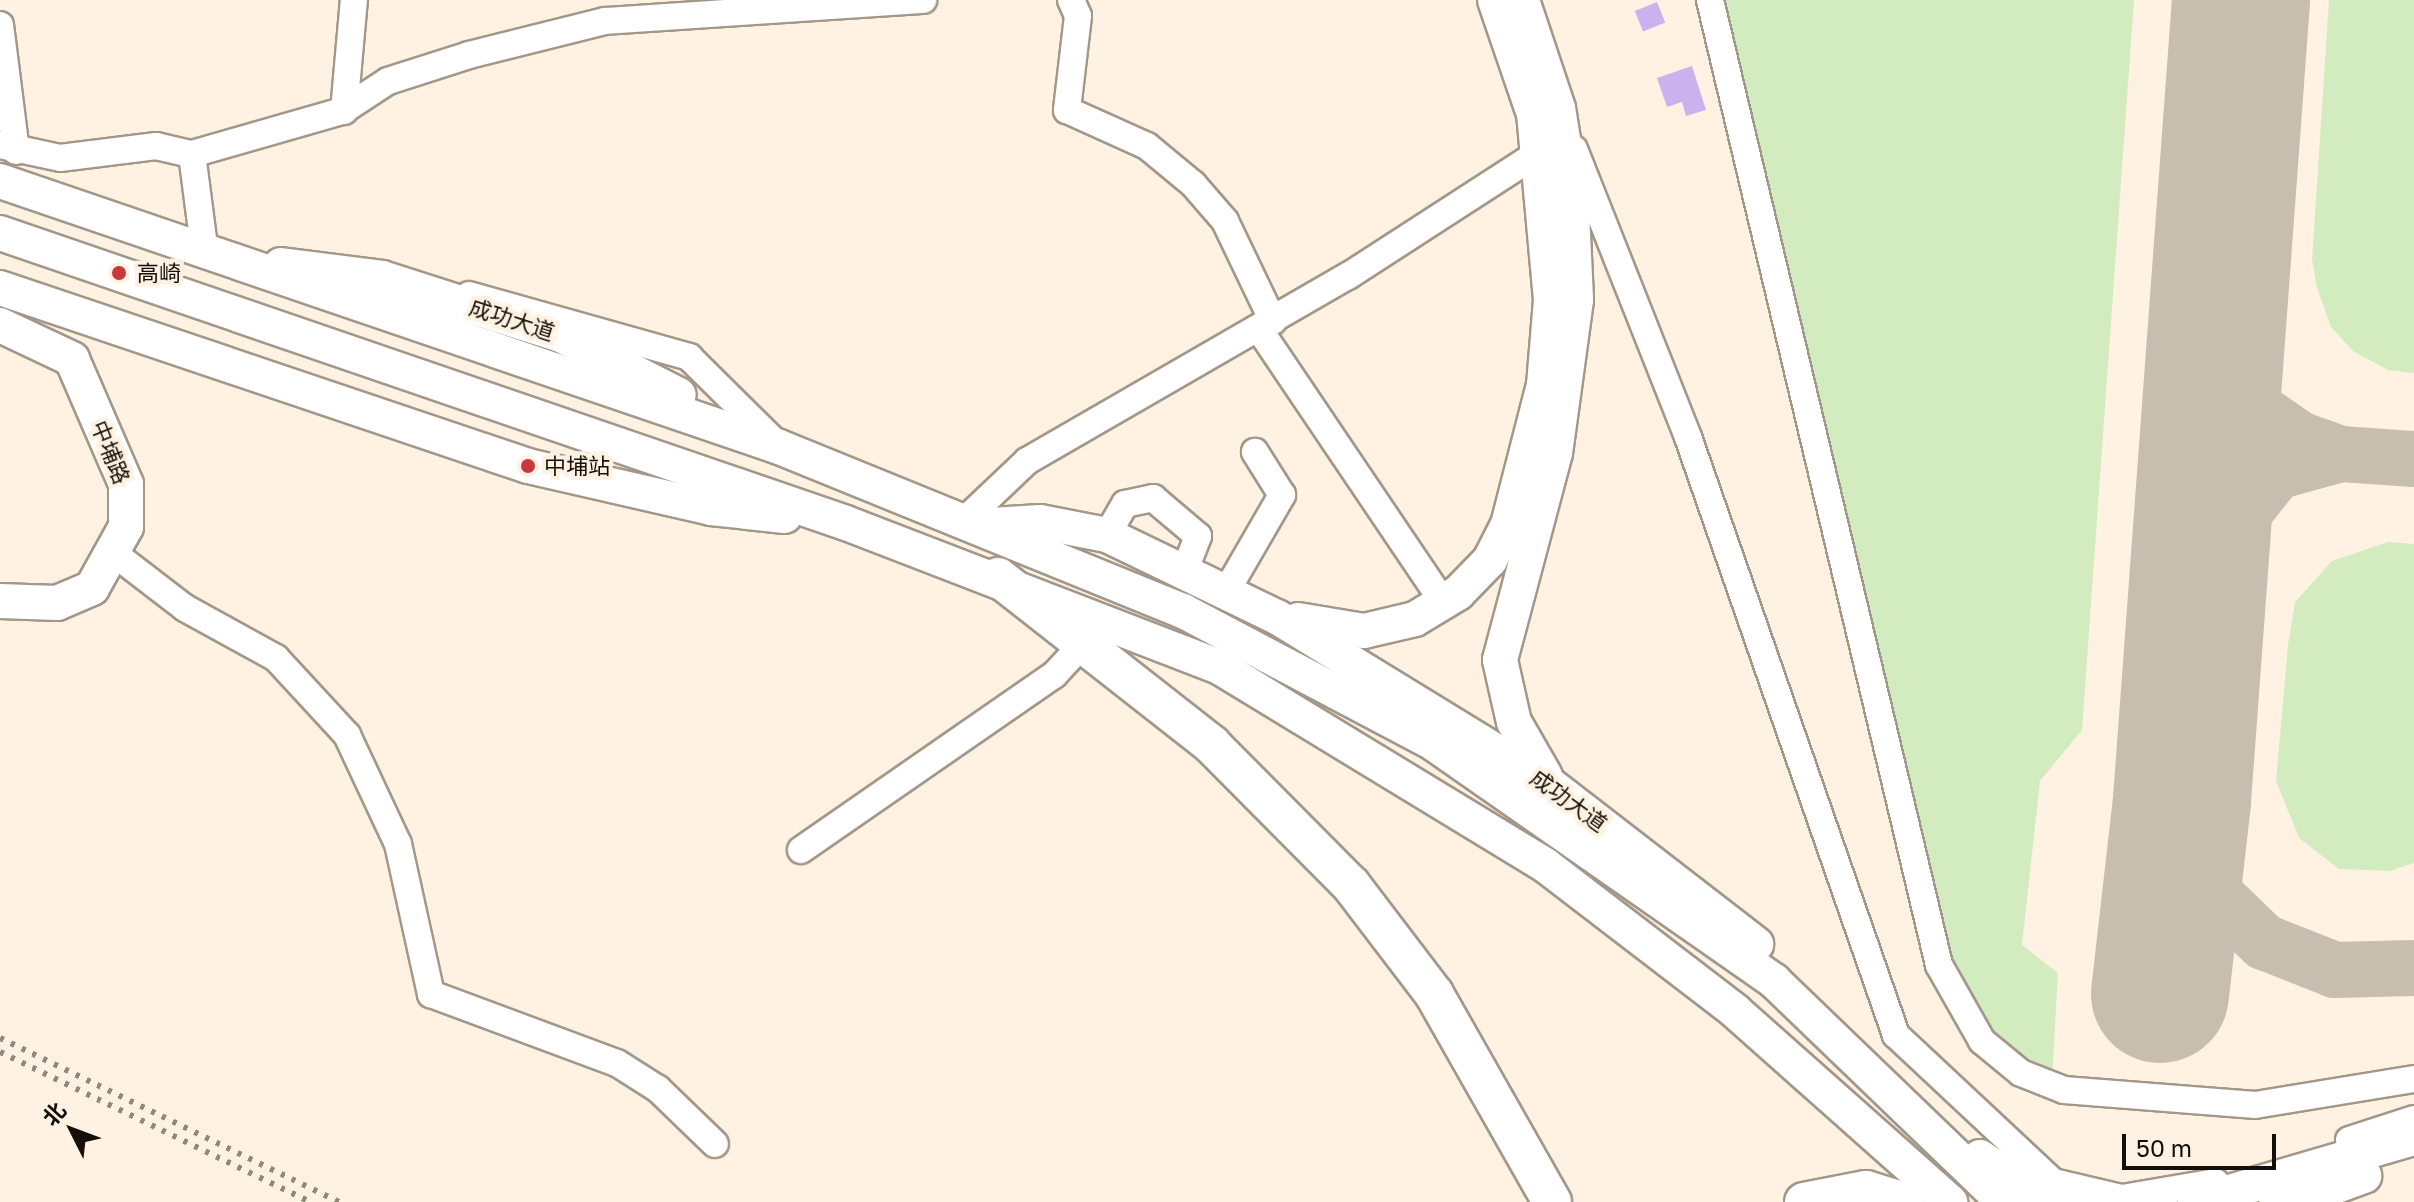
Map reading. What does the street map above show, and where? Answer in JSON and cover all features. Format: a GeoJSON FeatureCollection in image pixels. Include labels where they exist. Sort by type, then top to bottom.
{"type":"FeatureCollection","features":[{"type":"Feature","properties":{"kind":"highway"},"geometry":{"type":"LineString","coordinates":[[998,577],[1081,646],[1212,745],[1351,885],[1434,994],[1552,1202]]}},
{"type":"Feature","properties":{"kind":"highway"},"geometry":{"type":"LineString","coordinates":[[1804,1202],[1866,1190],[1905,1202]]}},
{"type":"Feature","properties":{"kind":"main road"},"geometry":{"type":"LineString","coordinates":[[1277,617],[1364,631],[1415,619],[1443,602],[1490,560],[1508,525],[1537,416],[1551,300],[1540,152],[1495,0]]}},
{"type":"Feature","properties":{"kind":"main road"},"geometry":{"type":"LineString","coordinates":[[1522,0],[1558,108],[1576,300],[1568,389],[1500,660],[1514,722],[1549,784]]}},
{"type":"Feature","properties":{"kind":"main road"},"geometry":{"type":"LineString","coordinates":[[0,181],[214,258],[779,447],[976,522],[1183,611],[1433,743],[1774,981],[1898,1104],[2004,1202]]}},
{"type":"Feature","properties":{"kind":"main road"},"geometry":{"type":"LineString","coordinates":[[0,233],[998,577],[1221,668],[1545,865],[1735,1011],[1950,1202]]}},
{"type":"Feature","properties":{"kind":"main road","name":"成功大道"},"geometry":{"type":"LineString","coordinates":[[214,258],[382,278],[561,335],[779,447]]}},
{"type":"Feature","properties":{"kind":"main road"},"geometry":{"type":"LineString","coordinates":[[0,288],[560,475],[711,508],[846,523]]}},
{"type":"Feature","properties":{"kind":"main road"},"geometry":{"type":"LineString","coordinates":[[0,325],[72,359],[135,335]]}},
{"type":"Feature","properties":{"kind":"main road","name":"中埔路"},"geometry":{"type":"LineString","coordinates":[[0,601],[38,605],[75,597],[105,576],[126,527],[126,484],[72,359]]}},
{"type":"Feature","properties":{"kind":"main road","name":"成功大道"},"geometry":{"type":"LineString","coordinates":[[976,522],[1040,522],[1107,535],[1185,570],[1277,617],[1549,784],[1797,976],[1898,1104],[2027,1189],[2076,1202]]}},
{"type":"Feature","properties":{"kind":"main road"},"geometry":{"type":"LineString","coordinates":[[2281,1195],[2414,1138]]}},
{"type":"Feature","properties":{"kind":"main road"},"geometry":{"type":"LineString","coordinates":[[2195,1202],[2281,1195],[2414,1161]]}},
{"type":"Feature","properties":{"kind":"street"},"geometry":{"type":"LineString","coordinates":[[344,111],[354,0]]}},
{"type":"Feature","properties":{"kind":"street"},"geometry":{"type":"LineString","coordinates":[[0,25],[8,148],[60,158],[156,146],[192,154],[344,111],[388,81],[469,55],[605,21],[673,10],[923,0]]}},
{"type":"Feature","properties":{"kind":"street"},"geometry":{"type":"LineString","coordinates":[[1071,0],[1078,16],[1067,110],[1147,146],[1193,184],[1225,221],[1266,325],[1443,602]]}},
{"type":"Feature","properties":{"kind":"street"},"geometry":{"type":"LineString","coordinates":[[1710,0],[1939,965],[1982,1041],[2021,1073],[2064,1090],[2255,1105],[2414,1079]]}},
{"type":"Feature","properties":{"kind":"street"},"geometry":{"type":"LineString","coordinates":[[1558,108],[1688,437],[1896,1035],[2053,1182],[2122,1198],[2195,1189],[2414,1119]]}},
{"type":"Feature","properties":{"kind":"street"},"geometry":{"type":"LineString","coordinates":[[976,522],[1027,461],[1266,325],[1540,152]]}},
{"type":"Feature","properties":{"kind":"street"},"geometry":{"type":"LineString","coordinates":[[192,154],[214,258]]}},
{"type":"Feature","properties":{"kind":"street"},"geometry":{"type":"LineString","coordinates":[[1227,590],[1282,495],[1255,452]]}},
{"type":"Feature","properties":{"kind":"street"},"geometry":{"type":"LineString","coordinates":[[1107,535],[1125,504],[1153,498],[1198,536],[1185,570]]}},
{"type":"Feature","properties":{"kind":"street"},"geometry":{"type":"LineString","coordinates":[[116,555],[185,608],[276,658],[347,735],[398,844],[431,994],[617,1063],[658,1089],[715,1144]]}},
{"type":"Feature","properties":{"kind":"street"},"geometry":{"type":"LineString","coordinates":[[801,850],[1054,675],[1081,646]]}},
{"type":"Feature","properties":{"kind":"green space"},"geometry":{"type":"Polygon","coordinates":[[[1719,0],[2134,0],[2082,730],[2040,781],[2022,945],[2058,973],[2052,1080],[1989,1039],[1931,924],[1719,0]]]}},
{"type":"Feature","properties":{"kind":"green space"},"geometry":{"type":"Polygon","coordinates":[[[2329,0],[2414,0],[2414,373],[2388,370],[2353,351],[2331,327],[2317,288],[2312,260],[2329,0]]]}},
{"type":"Feature","properties":{"kind":"green space"},"geometry":{"type":"Polygon","coordinates":[[[2388,542],[2414,544],[2414,863],[2390,871],[2339,869],[2299,838],[2276,781],[2288,645],[2295,602],[2332,561],[2388,542]]]}},
{"type":"Feature","properties":{"kind":"building"},"geometry":{"type":"Polygon","coordinates":[[[1657,2],[1665,22],[1643,31],[1635,11],[1657,2]]]}},
{"type":"Feature","properties":{"kind":"building"},"geometry":{"type":"Polygon","coordinates":[[[1692,66],[1706,110],[1686,116],[1682,102],[1667,107],[1657,78],[1692,66]]]}},
{"type":"Feature","properties":{"kind":"taxiway"},"geometry":{"type":"LineString","coordinates":[[2233,180],[2223,319],[2228,357],[2257,410],[2299,439],[2341,454],[2276,472],[2211,554],[2191,662],[2184,835],[2211,891],[2264,942],[2335,970],[2414,968]]}},
{"type":"Feature","properties":{"kind":"taxiway"},"geometry":{"type":"LineString","coordinates":[[2341,454],[2414,459]]}},
{"type":"Feature","properties":{"kind":"runway"},"geometry":{"type":"LineString","coordinates":[[2160,994],[2182,800],[2241,0]]}},
{"type":"Feature","properties":{"kind":"railway"},"geometry":{"type":"LineString","coordinates":[[0,1038],[340,1202]]}},
{"type":"Feature","properties":{"kind":"railway"},"geometry":{"type":"LineString","coordinates":[[0,1052],[310,1202]]}},
{"type":"Feature","properties":{"kind":"place","name":"高崎"},"geometry":{"type":"Point","coordinates":[119,273]}},
{"type":"Feature","properties":{"kind":"place","name":"中埔站"},"geometry":{"type":"Point","coordinates":[528,466]}}]}
